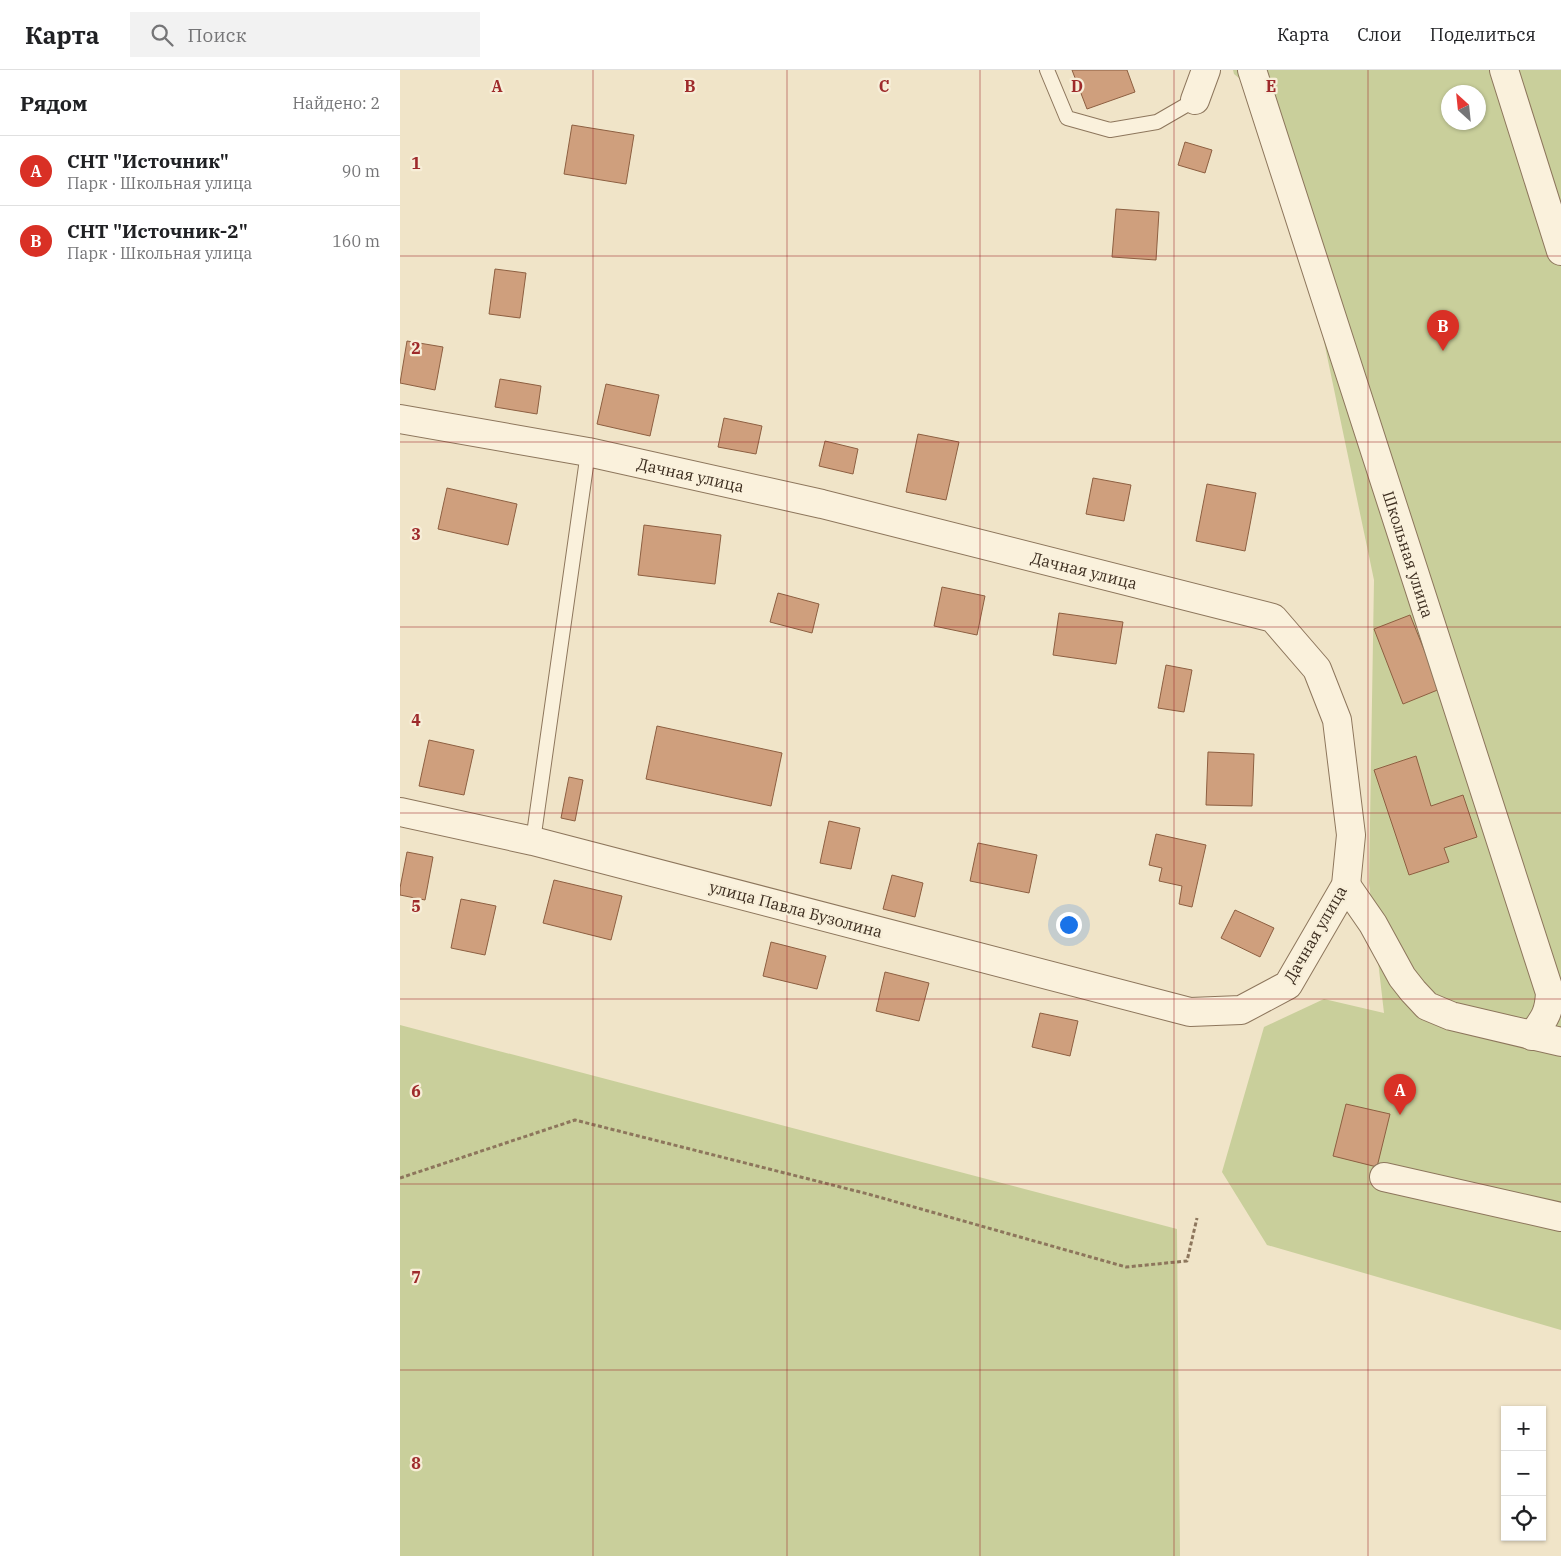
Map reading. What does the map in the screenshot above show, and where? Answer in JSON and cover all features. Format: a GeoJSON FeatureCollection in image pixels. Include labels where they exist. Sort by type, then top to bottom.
{"type":"FeatureCollection","features":[{"type":"Feature","properties":{"kind":"street"},"geometry":{"type":"LineString","coordinates":[[1195,100],[1206,70]]}},
{"type":"Feature","properties":{"kind":"street","name":"Школьная улица"},"geometry":{"type":"LineString","coordinates":[[1252,70],[1550,993],[1550,1007],[1545,1018],[1532,1036]]}},
{"type":"Feature","properties":{"kind":"street"},"geometry":{"type":"LineString","coordinates":[[1504,70],[1561,251]]}},
{"type":"Feature","properties":{"kind":"street","name":"Дачная улица"},"geometry":{"type":"LineString","coordinates":[[400,419],[588,452],[822,504],[1273,618],[1317,669],[1337,720],[1351,835],[1346,885],[1288,985],[1241,1010],[1190,1012]]}},
{"type":"Feature","properties":{"kind":"street","name":"улица Павла Бузолина"},"geometry":{"type":"LineString","coordinates":[[400,812],[534,841],[1190,1012]]}},
{"type":"Feature","properties":{"kind":"street"},"geometry":{"type":"LineString","coordinates":[[1346,885],[1373,924],[1402,977],[1413,992],[1428,1006],[1452,1016],[1561,1042]]}},
{"type":"Feature","properties":{"kind":"street"},"geometry":{"type":"LineString","coordinates":[[1384,1176],[1561,1217]]}},
{"type":"Feature","properties":{"kind":"lane"},"geometry":{"type":"LineString","coordinates":[[1047,70],[1067,118],[1110,130],[1157,122],[1195,100]]}},
{"type":"Feature","properties":{"kind":"lane"},"geometry":{"type":"LineString","coordinates":[[534,841],[588,452]]}},
{"type":"Feature","properties":{"kind":"path"},"geometry":{"type":"LineString","coordinates":[[400,1178],[574,1120],[868,1194],[1126,1267],[1187,1261],[1197,1218]]}},
{"type":"Feature","properties":{"kind":"green space"},"geometry":{"type":"Polygon","coordinates":[[[1233,70],[1561,70],[1561,1330],[1267,1245],[1222,1172],[1264,1027],[1324,999],[1384,1013],[1369,883],[1374,580],[1275,108],[1234,74],[1233,70]]]}},
{"type":"Feature","properties":{"kind":"green space"},"geometry":{"type":"Polygon","coordinates":[[[400,1025],[1177,1229],[1180,1556],[400,1556],[400,1025]]]}},
{"type":"Feature","properties":{"kind":"building"},"geometry":{"type":"Polygon","coordinates":[[[1072,70],[1127,70],[1135,92],[1087,109],[1072,70]]]}},
{"type":"Feature","properties":{"kind":"building"},"geometry":{"type":"Polygon","coordinates":[[[572,125],[634,135],[626,184],[564,174],[572,125]]]}},
{"type":"Feature","properties":{"kind":"building"},"geometry":{"type":"Polygon","coordinates":[[[1185,142],[1212,150],[1205,173],[1178,165],[1185,142]]]}},
{"type":"Feature","properties":{"kind":"building"},"geometry":{"type":"Polygon","coordinates":[[[1116,209],[1159,212],[1156,260],[1112,257],[1116,209]]]}},
{"type":"Feature","properties":{"kind":"building"},"geometry":{"type":"Polygon","coordinates":[[[495,269],[526,273],[520,318],[489,314],[495,269]]]}},
{"type":"Feature","properties":{"kind":"building"},"geometry":{"type":"Polygon","coordinates":[[[407,341],[443,347],[435,390],[400,383],[407,341]]]}},
{"type":"Feature","properties":{"kind":"building"},"geometry":{"type":"Polygon","coordinates":[[[500,379],[541,386],[537,414],[495,407],[500,379]]]}},
{"type":"Feature","properties":{"kind":"building"},"geometry":{"type":"Polygon","coordinates":[[[606,384],[659,395],[650,436],[597,424],[606,384]]]}},
{"type":"Feature","properties":{"kind":"building"},"geometry":{"type":"Polygon","coordinates":[[[724,418],[762,426],[756,454],[718,447],[724,418]]]}},
{"type":"Feature","properties":{"kind":"building"},"geometry":{"type":"Polygon","coordinates":[[[918,434],[959,442],[946,500],[906,492],[918,434]]]}},
{"type":"Feature","properties":{"kind":"building"},"geometry":{"type":"Polygon","coordinates":[[[825,441],[858,449],[853,474],[819,466],[825,441]]]}},
{"type":"Feature","properties":{"kind":"building"},"geometry":{"type":"Polygon","coordinates":[[[1093,478],[1131,485],[1124,521],[1086,514],[1093,478]]]}},
{"type":"Feature","properties":{"kind":"building"},"geometry":{"type":"Polygon","coordinates":[[[1207,484],[1256,493],[1245,551],[1196,541],[1207,484]]]}},
{"type":"Feature","properties":{"kind":"building"},"geometry":{"type":"Polygon","coordinates":[[[447,488],[517,504],[508,545],[438,529],[447,488]]]}},
{"type":"Feature","properties":{"kind":"building"},"geometry":{"type":"Polygon","coordinates":[[[644,525],[721,535],[715,584],[638,575],[644,525]]]}},
{"type":"Feature","properties":{"kind":"building"},"geometry":{"type":"Polygon","coordinates":[[[942,587],[985,596],[977,635],[934,626],[942,587]]]}},
{"type":"Feature","properties":{"kind":"building"},"geometry":{"type":"Polygon","coordinates":[[[778,593],[819,604],[812,633],[770,622],[778,593]]]}},
{"type":"Feature","properties":{"kind":"building"},"geometry":{"type":"Polygon","coordinates":[[[1059,613],[1123,622],[1116,664],[1053,655],[1059,613]]]}},
{"type":"Feature","properties":{"kind":"building"},"geometry":{"type":"Polygon","coordinates":[[[1410,615],[1440,689],[1403,704],[1374,629],[1410,615]]]}},
{"type":"Feature","properties":{"kind":"building"},"geometry":{"type":"Polygon","coordinates":[[[1166,665],[1192,670],[1184,712],[1158,708],[1166,665]]]}},
{"type":"Feature","properties":{"kind":"building"},"geometry":{"type":"Polygon","coordinates":[[[657,726],[782,753],[771,806],[646,779],[657,726]]]}},
{"type":"Feature","properties":{"kind":"building"},"geometry":{"type":"Polygon","coordinates":[[[429,740],[474,750],[464,795],[419,786],[429,740]]]}},
{"type":"Feature","properties":{"kind":"building"},"geometry":{"type":"Polygon","coordinates":[[[1208,752],[1254,754],[1252,806],[1206,805],[1208,752]]]}},
{"type":"Feature","properties":{"kind":"building"},"geometry":{"type":"Polygon","coordinates":[[[1416,756],[1431,806],[1463,795],[1477,837],[1444,848],[1449,862],[1409,875],[1374,770],[1416,756]]]}},
{"type":"Feature","properties":{"kind":"building"},"geometry":{"type":"Polygon","coordinates":[[[569,777],[583,780],[575,821],[561,818],[569,777]]]}},
{"type":"Feature","properties":{"kind":"building"},"geometry":{"type":"Polygon","coordinates":[[[829,821],[860,828],[851,869],[820,863],[829,821]]]}},
{"type":"Feature","properties":{"kind":"building"},"geometry":{"type":"Polygon","coordinates":[[[1156,834],[1206,845],[1192,907],[1179,904],[1182,886],[1159,881],[1162,868],[1149,865],[1156,834]]]}},
{"type":"Feature","properties":{"kind":"building"},"geometry":{"type":"Polygon","coordinates":[[[978,843],[1037,855],[1029,893],[970,881],[978,843]]]}},
{"type":"Feature","properties":{"kind":"building"},"geometry":{"type":"Polygon","coordinates":[[[407,852],[433,857],[425,900],[400,895],[407,852]]]}},
{"type":"Feature","properties":{"kind":"building"},"geometry":{"type":"Polygon","coordinates":[[[892,875],[923,883],[915,917],[883,909],[892,875]]]}},
{"type":"Feature","properties":{"kind":"building"},"geometry":{"type":"Polygon","coordinates":[[[554,880],[622,896],[611,940],[543,923],[554,880]]]}},
{"type":"Feature","properties":{"kind":"building"},"geometry":{"type":"Polygon","coordinates":[[[461,899],[496,906],[485,955],[451,948],[461,899]]]}},
{"type":"Feature","properties":{"kind":"building"},"geometry":{"type":"Polygon","coordinates":[[[1235,910],[1274,928],[1260,957],[1221,938],[1235,910]]]}},
{"type":"Feature","properties":{"kind":"building"},"geometry":{"type":"Polygon","coordinates":[[[771,942],[826,956],[817,989],[763,976],[771,942]]]}},
{"type":"Feature","properties":{"kind":"building"},"geometry":{"type":"Polygon","coordinates":[[[885,972],[929,983],[919,1021],[876,1011],[885,972]]]}},
{"type":"Feature","properties":{"kind":"building"},"geometry":{"type":"Polygon","coordinates":[[[1040,1013],[1078,1021],[1070,1056],[1032,1047],[1040,1013]]]}},
{"type":"Feature","properties":{"kind":"building"},"geometry":{"type":"Polygon","coordinates":[[[1346,1104],[1390,1114],[1377,1167],[1333,1156],[1346,1104]]]}},
{"type":"Feature","properties":{"kind":"place","name":"СНТ \"Источник-2\""},"geometry":{"type":"Point","coordinates":[1443,351]}},
{"type":"Feature","properties":{"kind":"place","name":"СНТ \"Источник\""},"geometry":{"type":"Point","coordinates":[1400,1115]}}]}
